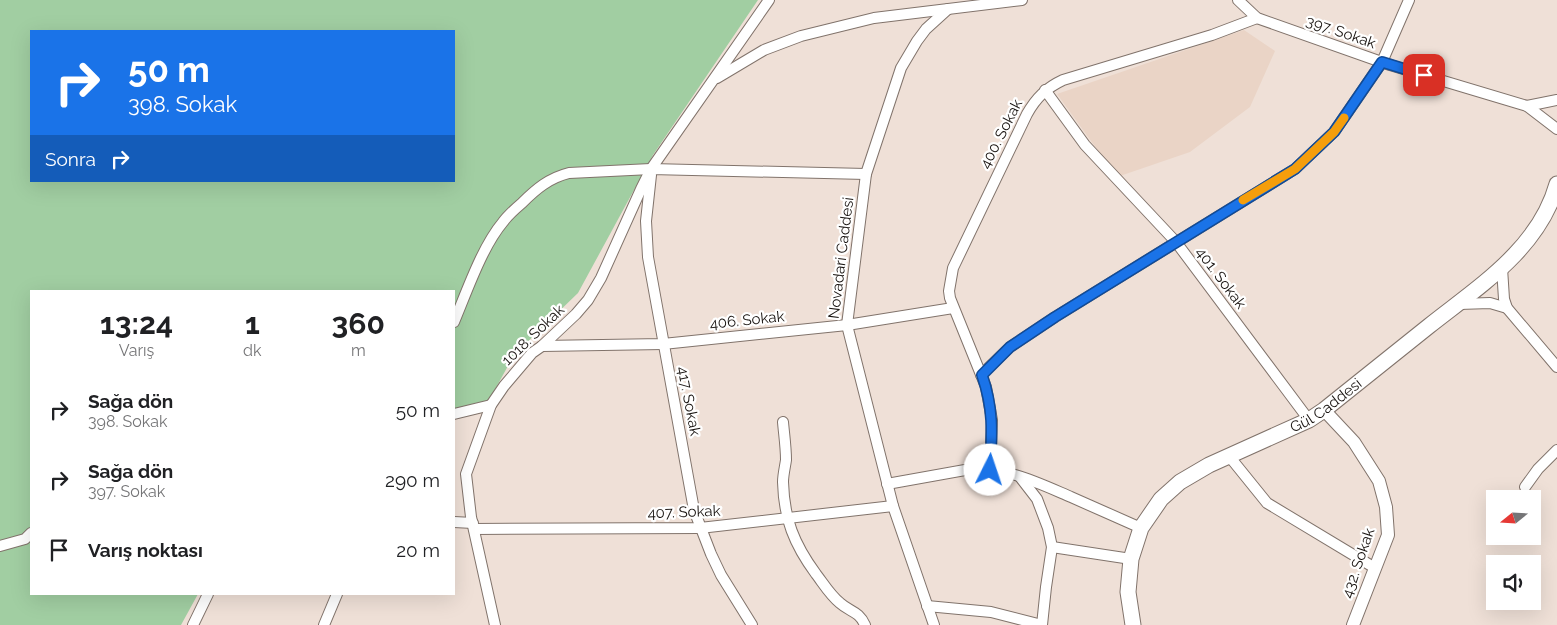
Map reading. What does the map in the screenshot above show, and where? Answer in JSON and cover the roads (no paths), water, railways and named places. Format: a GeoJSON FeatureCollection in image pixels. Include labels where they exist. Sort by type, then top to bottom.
{"type":"FeatureCollection","features":[{"type":"Feature","properties":{"kind":"main road","name":"Gül Caddesi"},"geometry":{"type":"LineString","coordinates":[[1133,625],[1128,592],[1131,559],[1141,528],[1161,499],[1180,482],[1208,465],[1310,420],[1324,410],[1502,268],[1537,228],[1555,193],[1557,184]]}},
{"type":"Feature","properties":{"kind":"street","name":"1018. Sokak"},"geometry":{"type":"LineString","coordinates":[[495,625],[473,526],[466,474],[492,405],[504,386],[532,354],[576,314],[588,300],[601,278],[651,169],[769,0]]}},
{"type":"Feature","properties":{"kind":"street"},"geometry":{"type":"LineString","coordinates":[[712,82],[764,50],[801,36],[874,18],[1022,0]]}},
{"type":"Feature","properties":{"kind":"street","name":"397. Sokak"},"geometry":{"type":"LineString","coordinates":[[1238,0],[1257,18],[1382,62],[1527,106],[1557,129]]}},
{"type":"Feature","properties":{"kind":"street"},"geometry":{"type":"LineString","coordinates":[[982,375],[1010,347],[1055,317],[1295,169],[1334,132],[1382,62],[1409,0]]}},
{"type":"Feature","properties":{"kind":"street","name":"Novadari Caddesi"},"geometry":{"type":"LineString","coordinates":[[934,625],[893,506],[847,325],[866,174],[901,68],[917,40],[948,9]]}},
{"type":"Feature","properties":{"kind":"street","name":"400. Sokak"},"geometry":{"type":"LineString","coordinates":[[990,470],[992,420],[986,387],[953,308],[948,291],[953,268],[1026,114],[1039,95],[1063,80],[1212,35],[1257,18]]}},
{"type":"Feature","properties":{"kind":"street","name":"401. Sokak"},"geometry":{"type":"LineString","coordinates":[[1045,90],[1085,145],[1176,242],[1310,420]]}},
{"type":"Feature","properties":{"kind":"street","name":"397. Sokak"},"geometry":{"type":"LineString","coordinates":[[1527,106],[1557,100]]}},
{"type":"Feature","properties":{"kind":"street"},"geometry":{"type":"LineString","coordinates":[[455,320],[489,243],[503,222],[532,193],[558,175],[651,169],[866,174]]}},
{"type":"Feature","properties":{"kind":"street","name":"417. Sokak"},"geometry":{"type":"LineString","coordinates":[[651,169],[646,220],[648,257],[694,510],[721,575],[752,625]]}},
{"type":"Feature","properties":{"kind":"street"},"geometry":{"type":"LineString","coordinates":[[1502,268],[1504,299],[1507,308],[1557,367]]}},
{"type":"Feature","properties":{"kind":"street"},"geometry":{"type":"LineString","coordinates":[[1456,304],[1490,303],[1507,308]]}},
{"type":"Feature","properties":{"kind":"street","name":"406. Sokak"},"geometry":{"type":"LineString","coordinates":[[542,346],[663,344],[847,325],[953,308]]}},
{"type":"Feature","properties":{"kind":"street"},"geometry":{"type":"LineString","coordinates":[[455,414],[492,405]]}},
{"type":"Feature","properties":{"kind":"street","name":"432. Sokak"},"geometry":{"type":"LineString","coordinates":[[1324,410],[1354,442],[1379,481],[1386,508],[1388,535],[1353,625]]}},
{"type":"Feature","properties":{"kind":"street"},"geometry":{"type":"LineString","coordinates":[[782,422],[786,445],[784,487],[788,519],[798,548],[840,604],[859,614],[865,625]]}},
{"type":"Feature","properties":{"kind":"street"},"geometry":{"type":"LineString","coordinates":[[1525,487],[1538,469],[1557,450]]}},
{"type":"Feature","properties":{"kind":"street"},"geometry":{"type":"LineString","coordinates":[[1229,456],[1267,503],[1375,568]]}},
{"type":"Feature","properties":{"kind":"street"},"geometry":{"type":"LineString","coordinates":[[888,484],[958,471],[990,470],[1018,475],[1141,528]]}},
{"type":"Feature","properties":{"kind":"street"},"geometry":{"type":"LineString","coordinates":[[927,606],[992,612],[1042,625],[1052,547],[1048,528],[1037,499],[1018,475]]}},
{"type":"Feature","properties":{"kind":"street","name":"407. Sokak"},"geometry":{"type":"LineString","coordinates":[[455,522],[473,526],[700,528],[893,506]]}},
{"type":"Feature","properties":{"kind":"street"},"geometry":{"type":"LineString","coordinates":[[0,546],[25,538],[30,534]]}},
{"type":"Feature","properties":{"kind":"street"},"geometry":{"type":"LineString","coordinates":[[1052,547],[1131,559]]}},
{"type":"Feature","properties":{"kind":"street"},"geometry":{"type":"LineString","coordinates":[[193,625],[208,595]]}},
{"type":"Feature","properties":{"kind":"street"},"geometry":{"type":"LineString","coordinates":[[324,625],[337,595]]}}]}
